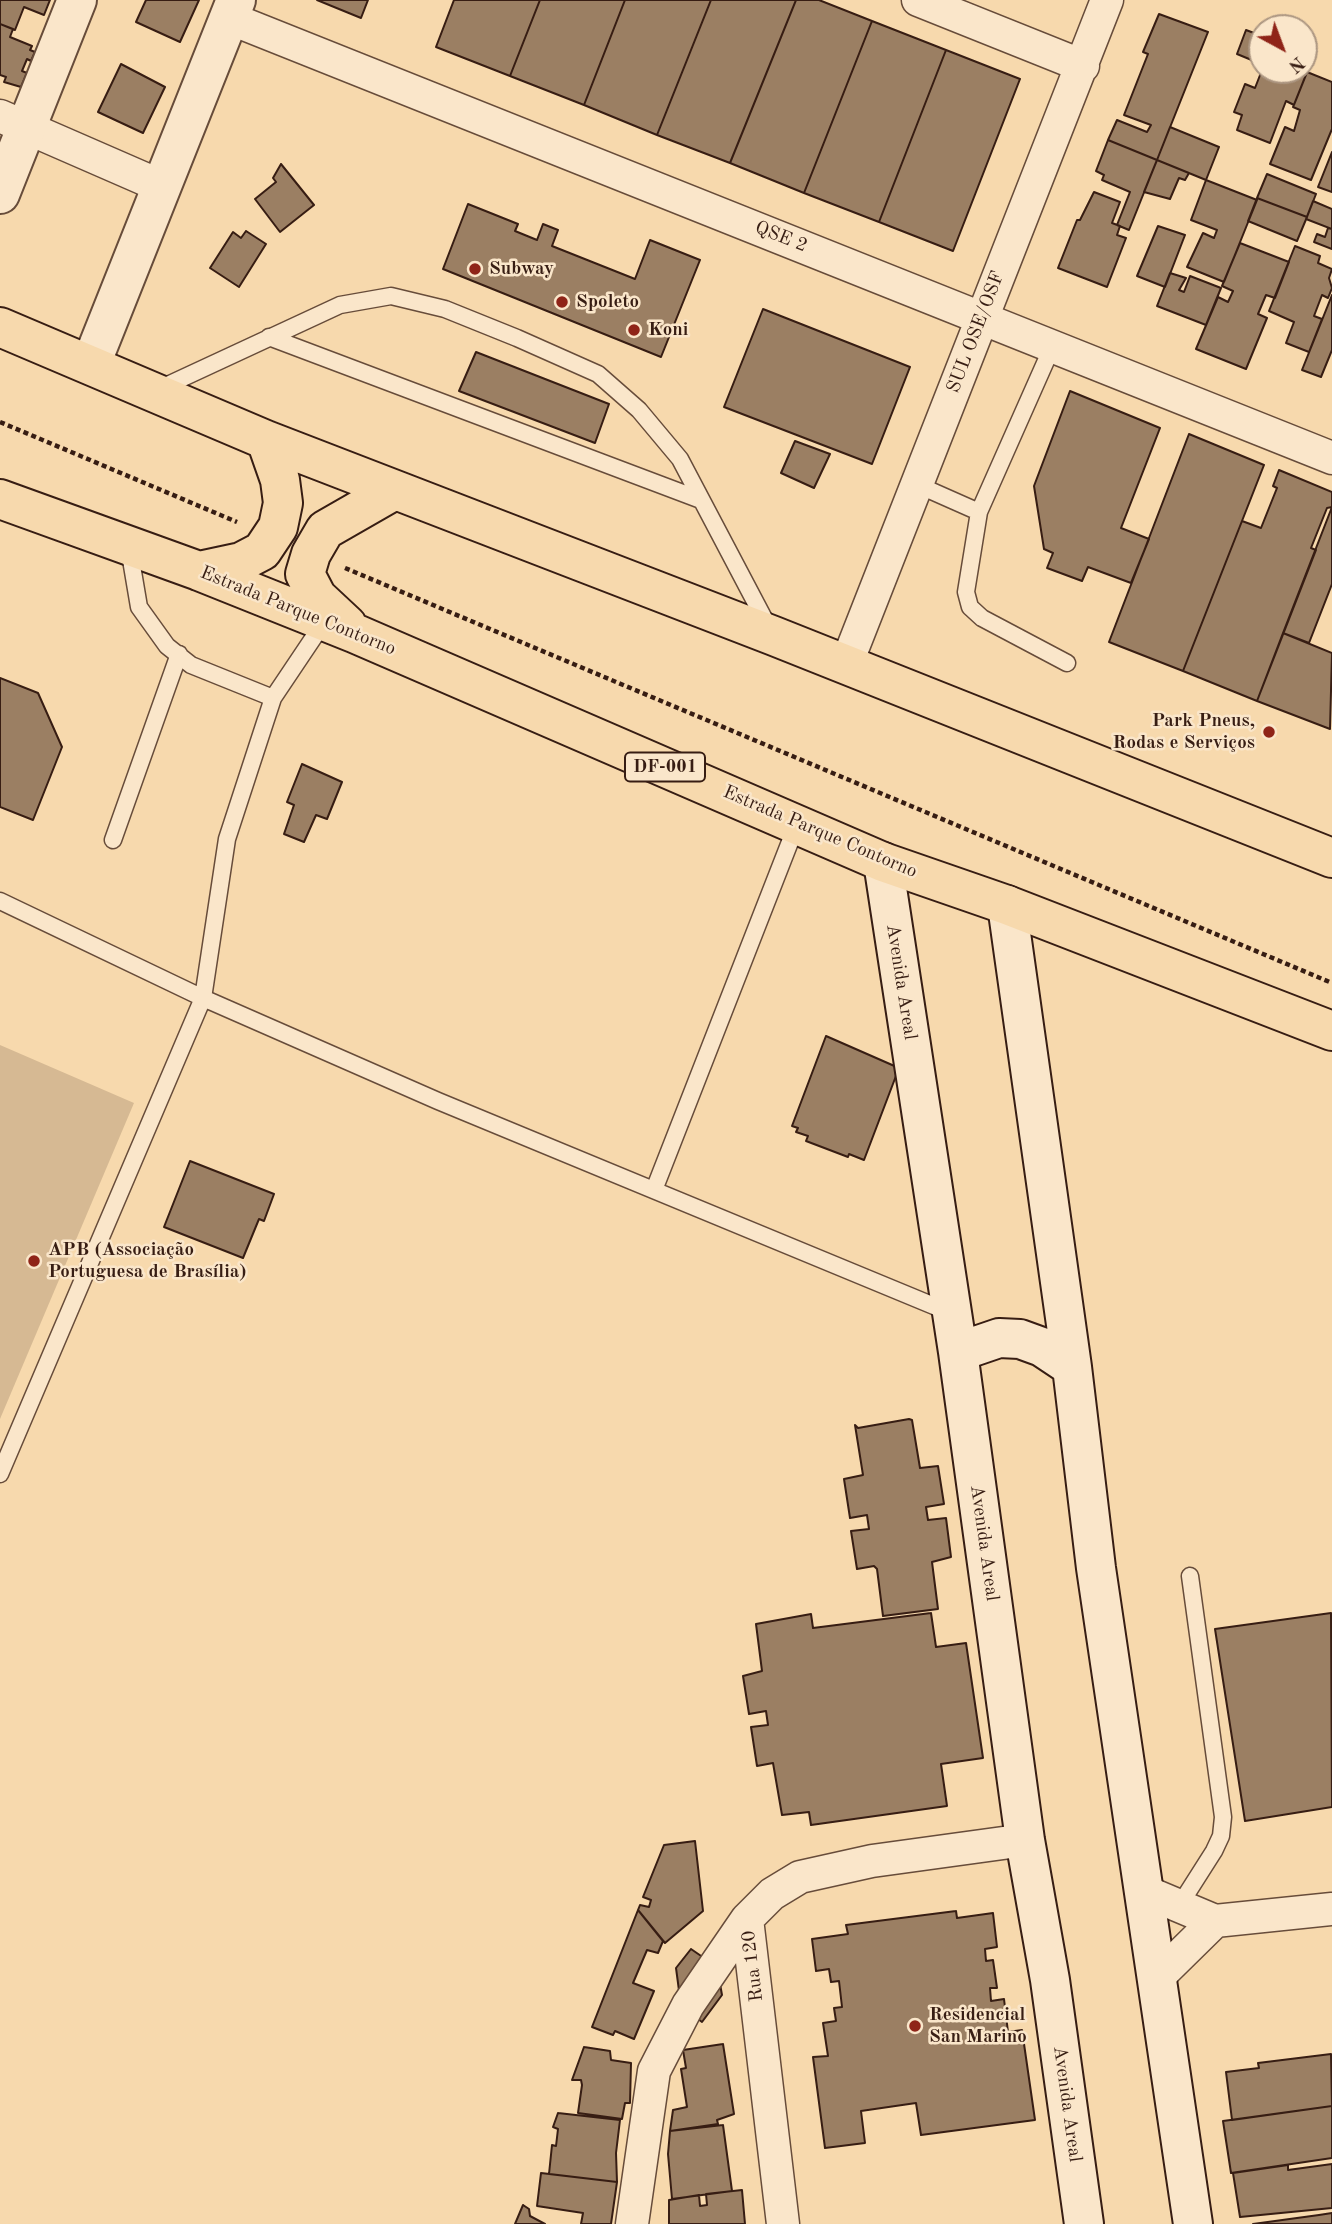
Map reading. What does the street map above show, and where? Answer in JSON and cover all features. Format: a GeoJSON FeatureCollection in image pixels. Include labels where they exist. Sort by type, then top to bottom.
{"type":"FeatureCollection","features":[{"type":"Feature","properties":{"kind":"highway"},"geometry":{"type":"LineString","coordinates":[[0,327],[265,440],[774,636],[1332,858]]}},
{"type":"Feature","properties":{"kind":"highway"},"geometry":{"type":"LineString","coordinates":[[199,571],[241,562],[262,551],[278,527],[283,503],[280,480],[265,440]]}},
{"type":"Feature","properties":{"kind":"highway"},"geometry":{"type":"LineString","coordinates":[[340,627],[317,597],[305,574],[311,554],[325,530],[393,491]]}},
{"type":"Feature","properties":{"kind":"highway","name":"Estrada Parque Contorno"},"geometry":{"type":"LineString","coordinates":[[0,499],[199,571],[340,627],[883,862],[1007,905],[1326,1034]]}},
{"type":"Feature","properties":{"kind":"main road"},"geometry":{"type":"LineString","coordinates":[[0,194],[14,121],[77,0]]}},
{"type":"Feature","properties":{"kind":"main road"},"geometry":{"type":"LineString","coordinates":[[91,364],[232,9]]}},
{"type":"Feature","properties":{"kind":"main road","name":"Avenida Areal"},"geometry":{"type":"LineString","coordinates":[[883,862],[958,1352],[1025,1840],[1050,1980],[1084,2224]]}},
{"type":"Feature","properties":{"kind":"main road"},"geometry":{"type":"LineString","coordinates":[[1007,905],[1072,1367],[1096,1568],[1163,1899],[1158,1976],[1193,2224]]}},
{"type":"Feature","properties":{"kind":"main road"},"geometry":{"type":"LineString","coordinates":[[958,1352],[999,1338],[1020,1339],[1042,1347],[1072,1367]]}},
{"type":"Feature","properties":{"kind":"street"},"geometry":{"type":"LineString","coordinates":[[918,0],[1083,66]]}},
{"type":"Feature","properties":{"kind":"street","name":"SUL OSE/OSF"},"geometry":{"type":"LineString","coordinates":[[846,666],[1107,0]]}},
{"type":"Feature","properties":{"kind":"street","name":"QSE 2"},"geometry":{"type":"LineString","coordinates":[[232,9],[1332,458]]}},
{"type":"Feature","properties":{"kind":"street"},"geometry":{"type":"LineString","coordinates":[[14,121],[163,187]]}},
{"type":"Feature","properties":{"kind":"street","name":"Rua 120"},"geometry":{"type":"LineString","coordinates":[[783,2224],[747,1919],[772,1894],[800,1877],[872,1861],[1025,1840]]}},
{"type":"Feature","properties":{"kind":"street"},"geometry":{"type":"LineString","coordinates":[[1163,1899],[1215,1921],[1332,1909]]}},
{"type":"Feature","properties":{"kind":"street"},"geometry":{"type":"LineString","coordinates":[[632,2224],[654,2071],[688,2005],[747,1919]]}},
{"type":"Feature","properties":{"kind":"street"},"geometry":{"type":"LineString","coordinates":[[1158,1976],[1215,1921]]}},
{"type":"Feature","properties":{"kind":"lane"},"geometry":{"type":"LineString","coordinates":[[153,391],[340,305],[391,296],[445,309],[598,374],[639,410],[671,450],[701,500],[774,636]]}},
{"type":"Feature","properties":{"kind":"lane"},"geometry":{"type":"LineString","coordinates":[[269,337],[701,500]]}},
{"type":"Feature","properties":{"kind":"lane"},"geometry":{"type":"LineString","coordinates":[[1054,345],[979,512],[966,592],[970,607],[982,618],[1068,663]]}},
{"type":"Feature","properties":{"kind":"lane"},"geometry":{"type":"LineString","coordinates":[[918,485],[979,512]]}},
{"type":"Feature","properties":{"kind":"lane"},"geometry":{"type":"LineString","coordinates":[[128,545],[139,607],[167,646],[191,664],[272,698]]}},
{"type":"Feature","properties":{"kind":"lane"},"geometry":{"type":"LineString","coordinates":[[0,1474],[203,998],[227,839],[272,698],[340,627]]}},
{"type":"Feature","properties":{"kind":"lane"},"geometry":{"type":"LineString","coordinates":[[113,841],[179,654]]}},
{"type":"Feature","properties":{"kind":"lane"},"geometry":{"type":"LineString","coordinates":[[654,1191],[797,824]]}},
{"type":"Feature","properties":{"kind":"lane"},"geometry":{"type":"LineString","coordinates":[[0,901],[203,998],[438,1101],[951,1313]]}},
{"type":"Feature","properties":{"kind":"lane"},"geometry":{"type":"LineString","coordinates":[[1163,1899],[1214,1851],[1221,1836],[1223,1817],[1190,1576]]}},
{"type":"Feature","properties":{"kind":"path"},"geometry":{"type":"LineString","coordinates":[[0,422],[271,537]]}},
{"type":"Feature","properties":{"kind":"path"},"geometry":{"type":"LineString","coordinates":[[311,554],[1332,983]]}},
{"type":"Feature","properties":{"kind":"shaded area","name":"APB (Associação Portuguesa de Brasília)"},"geometry":{"type":"Polygon","coordinates":[[[0,1045],[134,1103],[0,1419],[0,1045]]]}},
{"type":"Feature","properties":{"kind":"building"},"geometry":{"type":"Polygon","coordinates":[[[0,0],[50,0],[44,15],[24,7],[15,30],[0,24],[0,0]]]}},
{"type":"Feature","properties":{"kind":"building"},"geometry":{"type":"Polygon","coordinates":[[[146,0],[199,0],[180,42],[136,22],[146,0]]]}},
{"type":"Feature","properties":{"kind":"building"},"geometry":{"type":"Polygon","coordinates":[[[317,0],[368,0],[361,18],[317,0]]]}},
{"type":"Feature","properties":{"kind":"building"},"geometry":{"type":"Polygon","coordinates":[[[454,0],[540,0],[510,76],[436,47],[454,0]]]}},
{"type":"Feature","properties":{"kind":"building"},"geometry":{"type":"Polygon","coordinates":[[[540,0],[625,0],[584,105],[510,76],[540,0]]]}},
{"type":"Feature","properties":{"kind":"building"},"geometry":{"type":"Polygon","coordinates":[[[625,0],[711,0],[657,135],[584,105],[625,0]]]}},
{"type":"Feature","properties":{"kind":"building"},"geometry":{"type":"Polygon","coordinates":[[[711,0],[796,0],[730,163],[657,135],[711,0]]]}},
{"type":"Feature","properties":{"kind":"building"},"geometry":{"type":"Polygon","coordinates":[[[796,0],[819,0],[872,21],[804,193],[730,163],[796,0]]]}},
{"type":"Feature","properties":{"kind":"building"},"geometry":{"type":"Polygon","coordinates":[[[1159,14],[1208,32],[1157,160],[1108,140],[1117,120],[1147,132],[1151,125],[1124,115],[1148,54],[1143,52],[1159,14]]]}},
{"type":"Feature","properties":{"kind":"building"},"geometry":{"type":"Polygon","coordinates":[[[872,21],[946,50],[879,222],[804,193],[872,21]]]}},
{"type":"Feature","properties":{"kind":"building"},"geometry":{"type":"Polygon","coordinates":[[[0,24],[13,29],[10,37],[32,46],[30,50],[35,52],[31,61],[27,59],[22,71],[27,73],[21,87],[4,82],[6,77],[0,75],[0,24]]]}},
{"type":"Feature","properties":{"kind":"building"},"geometry":{"type":"Polygon","coordinates":[[[1246,30],[1248,31],[1248,59],[1237,54],[1246,30]]]}},
{"type":"Feature","properties":{"kind":"building"},"geometry":{"type":"Polygon","coordinates":[[[946,50],[1020,79],[953,251],[879,222],[946,50]]]}},
{"type":"Feature","properties":{"kind":"building"},"geometry":{"type":"Polygon","coordinates":[[[121,64],[165,87],[143,133],[98,112],[121,64]]]}},
{"type":"Feature","properties":{"kind":"building"},"geometry":{"type":"Polygon","coordinates":[[[1318,76],[1332,82],[1332,129],[1311,180],[1270,164],[1285,127],[1294,131],[1300,110],[1293,107],[1302,84],[1318,84],[1318,76]]]}},
{"type":"Feature","properties":{"kind":"building"},"geometry":{"type":"Polygon","coordinates":[[[1245,84],[1255,88],[1257,84],[1302,84],[1294,105],[1286,101],[1270,143],[1237,130],[1242,115],[1234,112],[1245,84]]]}},
{"type":"Feature","properties":{"kind":"building"},"geometry":{"type":"Polygon","coordinates":[[[1170,127],[1219,147],[1206,180],[1157,160],[1170,127]]]}},
{"type":"Feature","properties":{"kind":"building"},"geometry":{"type":"Polygon","coordinates":[[[1108,140],[1157,160],[1129,230],[1117,225],[1130,192],[1102,180],[1104,175],[1096,171],[1108,140]]]}},
{"type":"Feature","properties":{"kind":"building"},"geometry":{"type":"Polygon","coordinates":[[[1332,152],[1332,192],[1318,187],[1332,152]]]}},
{"type":"Feature","properties":{"kind":"building"},"geometry":{"type":"Polygon","coordinates":[[[1157,160],[1189,173],[1185,180],[1179,178],[1170,199],[1144,192],[1157,160]]]}},
{"type":"Feature","properties":{"kind":"building"},"geometry":{"type":"Polygon","coordinates":[[[281,164],[314,205],[280,232],[255,199],[276,182],[273,178],[281,164]]]}},
{"type":"Feature","properties":{"kind":"building"},"geometry":{"type":"Polygon","coordinates":[[[1267,174],[1316,194],[1307,217],[1257,198],[1267,174]]]}},
{"type":"Feature","properties":{"kind":"building"},"geometry":{"type":"Polygon","coordinates":[[[1206,180],[1257,200],[1224,282],[1187,267],[1203,233],[1214,238],[1217,230],[1191,220],[1206,180]]]}},
{"type":"Feature","properties":{"kind":"building"},"geometry":{"type":"Polygon","coordinates":[[[1094,192],[1120,202],[1112,223],[1120,226],[1117,235],[1126,238],[1107,287],[1058,268],[1077,220],[1080,220],[1094,192]]]}},
{"type":"Feature","properties":{"kind":"building"},"geometry":{"type":"Polygon","coordinates":[[[1257,198],[1307,217],[1297,241],[1248,221],[1257,198]]]}},
{"type":"Feature","properties":{"kind":"building"},"geometry":{"type":"Polygon","coordinates":[[[1313,201],[1332,209],[1332,229],[1306,219],[1313,201]]]}},
{"type":"Feature","properties":{"kind":"building"},"geometry":{"type":"Polygon","coordinates":[[[468,204],[518,224],[515,231],[537,240],[543,224],[558,230],[552,246],[635,279],[650,240],[700,260],[661,357],[443,269],[468,204]]]}},
{"type":"Feature","properties":{"kind":"building"},"geometry":{"type":"Polygon","coordinates":[[[1158,226],[1185,235],[1165,287],[1137,276],[1158,226]]]}},
{"type":"Feature","properties":{"kind":"building"},"geometry":{"type":"Polygon","coordinates":[[[1328,228],[1332,229],[1332,249],[1314,242],[1317,234],[1325,237],[1328,228]]]}},
{"type":"Feature","properties":{"kind":"building"},"geometry":{"type":"Polygon","coordinates":[[[246,231],[266,244],[239,287],[210,268],[233,232],[241,238],[246,231]]]}},
{"type":"Feature","properties":{"kind":"building"},"geometry":{"type":"Polygon","coordinates":[[[1240,243],[1289,262],[1275,298],[1266,295],[1258,314],[1267,318],[1246,369],[1196,349],[1218,297],[1228,302],[1233,291],[1222,286],[1240,243]]]}},
{"type":"Feature","properties":{"kind":"building"},"geometry":{"type":"Polygon","coordinates":[[[1295,246],[1320,256],[1318,263],[1332,269],[1329,278],[1332,288],[1328,298],[1322,295],[1314,316],[1322,319],[1309,352],[1286,343],[1294,322],[1269,311],[1295,246]]]}},
{"type":"Feature","properties":{"kind":"building"},"geometry":{"type":"Polygon","coordinates":[[[1170,273],[1186,278],[1179,290],[1184,292],[1190,276],[1221,288],[1206,325],[1157,306],[1170,273]]]}},
{"type":"Feature","properties":{"kind":"building"},"geometry":{"type":"Polygon","coordinates":[[[1332,295],[1332,350],[1321,377],[1302,370],[1332,295]]]}},
{"type":"Feature","properties":{"kind":"building"},"geometry":{"type":"Polygon","coordinates":[[[763,309],[910,367],[872,464],[724,407],[763,309]]]}},
{"type":"Feature","properties":{"kind":"building"},"geometry":{"type":"Polygon","coordinates":[[[476,352],[609,404],[595,443],[459,391],[476,352]]]}},
{"type":"Feature","properties":{"kind":"building"},"geometry":{"type":"Polygon","coordinates":[[[1070,391],[1160,428],[1121,528],[1149,539],[1131,583],[1088,567],[1082,581],[1047,568],[1053,553],[1044,549],[1034,486],[1070,391]]]}},
{"type":"Feature","properties":{"kind":"building"},"geometry":{"type":"Polygon","coordinates":[[[1189,434],[1264,465],[1183,671],[1109,642],[1189,434]]]}},
{"type":"Feature","properties":{"kind":"building"},"geometry":{"type":"Polygon","coordinates":[[[795,441],[830,454],[814,488],[781,473],[795,441]]]}},
{"type":"Feature","properties":{"kind":"building"},"geometry":{"type":"Polygon","coordinates":[[[1279,470],[1332,492],[1332,507],[1327,508],[1311,548],[1316,550],[1257,701],[1183,671],[1242,521],[1261,528],[1277,488],[1273,486],[1279,470]]]}},
{"type":"Feature","properties":{"kind":"building"},"geometry":{"type":"Polygon","coordinates":[[[1332,507],[1332,584],[1309,643],[1283,633],[1332,507]]]}},
{"type":"Feature","properties":{"kind":"building"},"geometry":{"type":"Polygon","coordinates":[[[1283,633],[1332,653],[1330,729],[1257,701],[1283,633]]]}},
{"type":"Feature","properties":{"kind":"building"},"geometry":{"type":"Polygon","coordinates":[[[0,678],[38,693],[62,747],[33,820],[0,807],[0,678]]]}},
{"type":"Feature","properties":{"kind":"building"},"geometry":{"type":"Polygon","coordinates":[[[302,764],[342,782],[327,819],[316,815],[304,842],[284,834],[294,805],[287,802],[302,764]]]}},
{"type":"Feature","properties":{"kind":"building"},"geometry":{"type":"Polygon","coordinates":[[[826,1036],[899,1068],[864,1160],[849,1154],[848,1157],[806,1141],[808,1136],[796,1132],[798,1128],[792,1126],[826,1036]]]}},
{"type":"Feature","properties":{"kind":"building"},"geometry":{"type":"Polygon","coordinates":[[[190,1161],[274,1194],[264,1221],[259,1219],[243,1258],[164,1227],[190,1161]]]}},
{"type":"Feature","properties":{"kind":"building"},"geometry":{"type":"Polygon","coordinates":[[[912,1420],[920,1468],[938,1466],[944,1504],[926,1507],[928,1520],[946,1518],[951,1557],[932,1562],[938,1609],[883,1616],[877,1569],[874,1566],[857,1569],[851,1531],[869,1529],[867,1515],[850,1518],[844,1479],[863,1475],[855,1425],[858,1428],[912,1420]]]}},
{"type":"Feature","properties":{"kind":"building"},"geometry":{"type":"Polygon","coordinates":[[[931,1613],[936,1647],[966,1643],[983,1758],[941,1764],[947,1806],[811,1825],[809,1812],[782,1815],[773,1763],[757,1766],[751,1727],[768,1725],[766,1711],[749,1714],[743,1676],[762,1671],[756,1624],[811,1614],[813,1628],[931,1613]]]}},
{"type":"Feature","properties":{"kind":"building"},"geometry":{"type":"Polygon","coordinates":[[[1331,1613],[1332,1807],[1245,1821],[1215,1629],[1331,1613]]]}},
{"type":"Feature","properties":{"kind":"building"},"geometry":{"type":"Polygon","coordinates":[[[695,1841],[703,1911],[665,1943],[638,1910],[640,1905],[649,1907],[651,1900],[643,1897],[664,1845],[695,1841]]]}},
{"type":"Feature","properties":{"kind":"building"},"geometry":{"type":"Polygon","coordinates":[[[638,1910],[663,1941],[658,1953],[647,1950],[633,1983],[654,1991],[634,2039],[615,2031],[613,2035],[592,2027],[638,1910]]]}},
{"type":"Feature","properties":{"kind":"building","name":"Residencial San Marino"},"geometry":{"type":"Polygon","coordinates":[[[956,1911],[957,1918],[993,1913],[997,1947],[985,1949],[986,1961],[993,1960],[997,1988],[990,1988],[991,2001],[1004,1999],[1008,2032],[1022,2030],[1035,2120],[921,2135],[916,2103],[861,2111],[865,2143],[825,2148],[813,2057],[828,2056],[823,2023],[836,2021],[834,2008],[842,2007],[839,1981],[831,1982],[829,1969],[816,1971],[812,1939],[848,1934],[846,1925],[956,1911]]]}},
{"type":"Feature","properties":{"kind":"building"},"geometry":{"type":"Polygon","coordinates":[[[691,1949],[717,1967],[722,1995],[702,2022],[676,2002],[680,1998],[676,1968],[691,1949]]]}},
{"type":"Feature","properties":{"kind":"building"},"geometry":{"type":"Polygon","coordinates":[[[723,2044],[734,2114],[717,2120],[718,2124],[670,2131],[673,2110],[687,2107],[681,2069],[686,2068],[683,2050],[723,2044]]]}},
{"type":"Feature","properties":{"kind":"building"},"geometry":{"type":"Polygon","coordinates":[[[584,2047],[610,2051],[611,2060],[631,2063],[630,2103],[625,2103],[622,2119],[578,2113],[582,2085],[581,2080],[572,2080],[584,2047]]]}},
{"type":"Feature","properties":{"kind":"building"},"geometry":{"type":"Polygon","coordinates":[[[1331,2054],[1332,2106],[1232,2120],[1226,2072],[1259,2068],[1258,2063],[1331,2054]]]}},
{"type":"Feature","properties":{"kind":"building"},"geometry":{"type":"Polygon","coordinates":[[[1332,2106],[1332,2158],[1231,2173],[1223,2121],[1332,2106]]]}},
{"type":"Feature","properties":{"kind":"building"},"geometry":{"type":"Polygon","coordinates":[[[558,2113],[620,2120],[616,2153],[617,2182],[549,2174],[552,2145],[556,2146],[558,2129],[553,2127],[558,2113]]]}},
{"type":"Feature","properties":{"kind":"building"},"geometry":{"type":"Polygon","coordinates":[[[723,2125],[732,2191],[672,2199],[668,2154],[670,2131],[723,2125]]]}},
{"type":"Feature","properties":{"kind":"building"},"geometry":{"type":"Polygon","coordinates":[[[1332,2164],[1332,2208],[1240,2217],[1233,2173],[1288,2165],[1288,2170],[1332,2164]]]}},
{"type":"Feature","properties":{"kind":"building"},"geometry":{"type":"Polygon","coordinates":[[[541,2173],[617,2182],[611,2224],[581,2224],[583,2213],[537,2206],[541,2173]]]}},
{"type":"Feature","properties":{"kind":"building"},"geometry":{"type":"Polygon","coordinates":[[[742,2190],[745,2224],[669,2224],[669,2200],[699,2195],[700,2206],[707,2205],[706,2194],[742,2190]]]}},
{"type":"Feature","properties":{"kind":"building"},"geometry":{"type":"Polygon","coordinates":[[[523,2205],[529,2209],[530,2216],[545,2224],[515,2224],[523,2205]]]}},
{"type":"Feature","properties":{"kind":"building"},"geometry":{"type":"Polygon","coordinates":[[[1332,2213],[1332,2224],[1253,2224],[1319,2215],[1332,2213]]]}},
{"type":"Feature","properties":{"kind":"place","name":"Subway"},"geometry":{"type":"Point","coordinates":[475,269]}},
{"type":"Feature","properties":{"kind":"place","name":"Spoleto"},"geometry":{"type":"Point","coordinates":[562,302]}},
{"type":"Feature","properties":{"kind":"place","name":"Koni"},"geometry":{"type":"Point","coordinates":[634,330]}},
{"type":"Feature","properties":{"kind":"place","name":"Park Pneus, Rodas e Serviços"},"geometry":{"type":"Point","coordinates":[1269,732]}},
{"type":"Feature","properties":{"kind":"place","name":"APB (Associação Portuguesa de Brasília)"},"geometry":{"type":"Point","coordinates":[34,1261]}},
{"type":"Feature","properties":{"kind":"place","name":"Residencial San Marino"},"geometry":{"type":"Point","coordinates":[915,2026]}}]}
